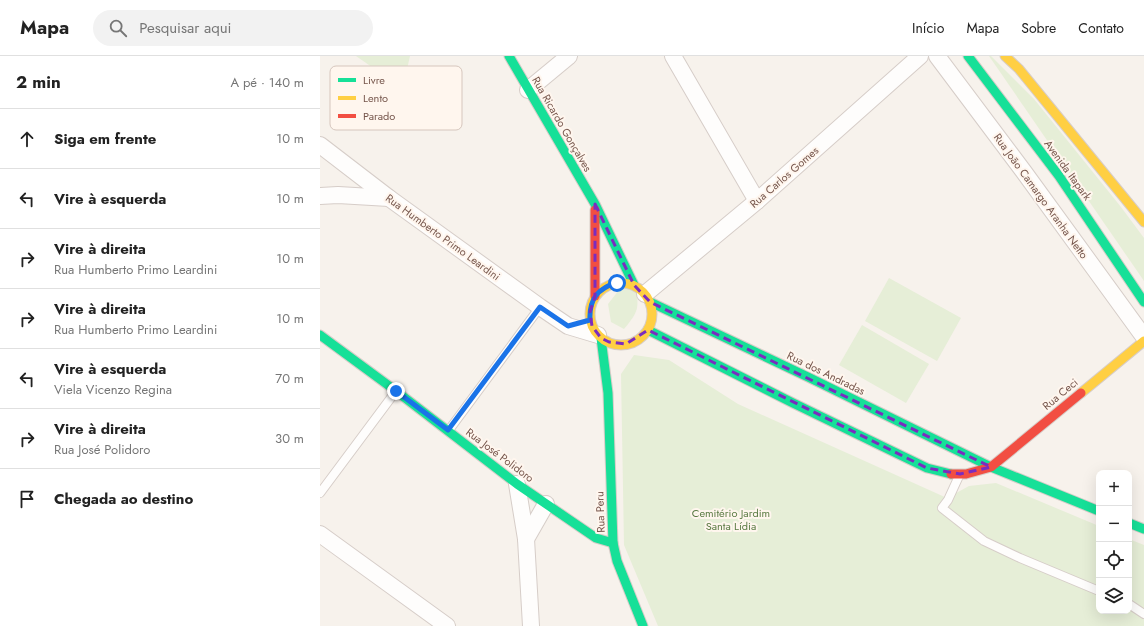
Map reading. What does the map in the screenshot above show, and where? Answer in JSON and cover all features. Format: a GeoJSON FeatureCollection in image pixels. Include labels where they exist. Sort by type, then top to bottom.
{"type":"FeatureCollection","features":[{"type":"Feature","properties":{"kind":"street","name":"Rua Ricardo Gonçalves"},"geometry":{"type":"LineString","coordinates":[[509,56],[595,204],[643,294]]}},
{"type":"Feature","properties":{"kind":"street"},"geometry":{"type":"LineString","coordinates":[[528,90],[569,56]]}},
{"type":"Feature","properties":{"kind":"street"},"geometry":{"type":"LineString","coordinates":[[673,56],[757,201]]}},
{"type":"Feature","properties":{"kind":"street","name":"Rua Carlos Gomes"},"geometry":{"type":"LineString","coordinates":[[643,294],[757,201],[920,56]]}},
{"type":"Feature","properties":{"kind":"street","name":"Rua João Camargo Aranha Netto"},"geometry":{"type":"LineString","coordinates":[[937,56],[1024,172],[1144,337]]}},
{"type":"Feature","properties":{"kind":"street","name":"Avenida Itapark"},"geometry":{"type":"LineString","coordinates":[[968,56],[1059,176],[1144,302]]}},
{"type":"Feature","properties":{"kind":"street"},"geometry":{"type":"LineString","coordinates":[[1005,56],[1019,70]]}},
{"type":"Feature","properties":{"kind":"street"},"geometry":{"type":"LineString","coordinates":[[1009,56],[1144,222]]}},
{"type":"Feature","properties":{"kind":"street","name":"Rua Humberto Primo Leardini"},"geometry":{"type":"LineString","coordinates":[[320,145],[389,198],[540,307],[568,326],[600,336]]}},
{"type":"Feature","properties":{"kind":"street"},"geometry":{"type":"LineString","coordinates":[[320,196],[338,195],[389,198]]}},
{"type":"Feature","properties":{"kind":"street"},"geometry":{"type":"LineString","coordinates":[[595,204],[595,296]]}},
{"type":"Feature","properties":{"kind":"street"},"geometry":{"type":"LineString","coordinates":[[617,283],[626,283],[643,294],[652,311],[648,330],[642,337],[635,342],[617,348],[595,331],[590,320],[591,303],[601,289],[617,283]]}},
{"type":"Feature","properties":{"kind":"street","name":"Rua dos Andradas"},"geometry":{"type":"LineString","coordinates":[[643,294],[949,455],[991,467],[1096,510]]}},
{"type":"Feature","properties":{"kind":"street"},"geometry":{"type":"LineString","coordinates":[[568,326],[590,320]]}},
{"type":"Feature","properties":{"kind":"street"},"geometry":{"type":"LineString","coordinates":[[648,330],[795,400],[927,468],[943,473],[960,474],[991,467]]}},
{"type":"Feature","properties":{"kind":"street","name":"Rua José Polidoro"},"geometry":{"type":"LineString","coordinates":[[320,335],[448,430],[517,484],[596,538],[613,543]]}},
{"type":"Feature","properties":{"kind":"street","name":"Rua Peru"},"geometry":{"type":"LineString","coordinates":[[600,336],[608,393],[613,543],[616,561],[642,626]]}},
{"type":"Feature","properties":{"kind":"street","name":"Rua Ceci"},"geometry":{"type":"LineString","coordinates":[[991,467],[1144,340]]}},
{"type":"Feature","properties":{"kind":"street","name":"Rua Peru"},"geometry":{"type":"LineString","coordinates":[[608,393],[614,365]]}},
{"type":"Feature","properties":{"kind":"street"},"geometry":{"type":"LineString","coordinates":[[927,468],[937,466],[949,455]]}},
{"type":"Feature","properties":{"kind":"street"},"geometry":{"type":"LineString","coordinates":[[517,484],[526,539],[531,626]]}},
{"type":"Feature","properties":{"kind":"street"},"geometry":{"type":"LineString","coordinates":[[526,539],[546,504]]}},
{"type":"Feature","properties":{"kind":"street"},"geometry":{"type":"LineString","coordinates":[[1132,524],[1144,530]]}},
{"type":"Feature","properties":{"kind":"street"},"geometry":{"type":"LineString","coordinates":[[320,534],[447,626]]}},
{"type":"Feature","properties":{"kind":"lane"},"geometry":{"type":"LineString","coordinates":[[448,430],[540,307]]}},
{"type":"Feature","properties":{"kind":"lane"},"geometry":{"type":"LineString","coordinates":[[320,493],[396,391]]}},
{"type":"Feature","properties":{"kind":"lane"},"geometry":{"type":"LineString","coordinates":[[960,474],[948,500],[942,508],[984,541],[1020,558],[1096,590]]}},
{"type":"Feature","properties":{"kind":"lane"},"geometry":{"type":"LineString","coordinates":[[1132,606],[1144,614]]}},
{"type":"Feature","properties":{"kind":"highlighted area"},"geometry":{"type":"Polygon","coordinates":[[[595,204],[634,285],[650,302],[991,467],[960,474],[927,468],[648,330],[626,344],[609,342],[601,338],[592,326],[590,312],[595,296],[595,204]]]}},
{"type":"Feature","properties":{"kind":"green space"},"geometry":{"type":"Polygon","coordinates":[[[356,56],[410,56],[408,66],[369,65],[356,56]]]}},
{"type":"Feature","properties":{"kind":"green space"},"geometry":{"type":"Polygon","coordinates":[[[989,56],[991,56],[1034,99],[1121,207],[1144,238],[1144,281],[989,56]]]}},
{"type":"Feature","properties":{"kind":"green space"},"geometry":{"type":"Polygon","coordinates":[[[889,278],[961,318],[937,361],[865,321],[889,278]]]}},
{"type":"Feature","properties":{"kind":"green space"},"geometry":{"type":"Polygon","coordinates":[[[628,284],[635,286],[637,309],[624,329],[611,322],[608,304],[619,290],[628,284]]]}},
{"type":"Feature","properties":{"kind":"green space"},"geometry":{"type":"Polygon","coordinates":[[[862,325],[929,364],[906,403],[839,365],[862,325]]]}},
{"type":"Feature","properties":{"kind":"green space","name":"Cemitério Jardim Santa Lídia"},"geometry":{"type":"Polygon","coordinates":[[[634,355],[669,360],[738,404],[947,498],[969,486],[996,483],[1096,525],[1096,614],[1132,614],[1132,540],[1144,545],[1144,626],[658,626],[624,545],[621,374],[634,355]]]}},
{"type":"Feature","properties":{"kind":"traffic: fast"},"geometry":{"type":"LineString","coordinates":[[509,56],[595,204],[634,285]]}},
{"type":"Feature","properties":{"kind":"traffic: fast"},"geometry":{"type":"LineString","coordinates":[[968,56],[1059,176],[1144,302]]}},
{"type":"Feature","properties":{"kind":"traffic: fast"},"geometry":{"type":"LineString","coordinates":[[650,302],[808,377],[991,467],[1096,510]]}},
{"type":"Feature","properties":{"kind":"traffic: fast"},"geometry":{"type":"LineString","coordinates":[[648,330],[927,468],[951,474]]}},
{"type":"Feature","properties":{"kind":"traffic: fast"},"geometry":{"type":"LineString","coordinates":[[320,335],[517,484],[596,538],[613,543]]}},
{"type":"Feature","properties":{"kind":"traffic: fast"},"geometry":{"type":"LineString","coordinates":[[601,338],[608,393],[613,543],[617,561],[643,626]]}},
{"type":"Feature","properties":{"kind":"traffic: fast"},"geometry":{"type":"LineString","coordinates":[[1132,524],[1144,529]]}},
{"type":"Feature","properties":{"kind":"traffic: slow"},"geometry":{"type":"LineString","coordinates":[[1005,56],[1019,69],[1144,222]]}},
{"type":"Feature","properties":{"kind":"traffic: slow"},"geometry":{"type":"LineString","coordinates":[[621,283],[633,285],[643,292],[650,302],[652,314],[650,326],[643,336],[633,343],[621,345],[609,343],[599,336],[592,326],[590,314],[592,302],[599,292],[609,285],[621,283]]}},
{"type":"Feature","properties":{"kind":"traffic: slow"},"geometry":{"type":"LineString","coordinates":[[1081,393],[1144,341]]}},
{"type":"Feature","properties":{"kind":"traffic: jam"},"geometry":{"type":"LineString","coordinates":[[595,210],[595,296]]}},
{"type":"Feature","properties":{"kind":"traffic: jam"},"geometry":{"type":"LineString","coordinates":[[951,474],[966,474],[991,467],[1081,393]]}},
{"type":"Feature","properties":{"kind":"route"},"geometry":{"type":"LineString","coordinates":[[396,391],[448,430],[540,307],[568,326],[590,320],[591,303],[595,296],[601,289],[617,283]]}}]}
